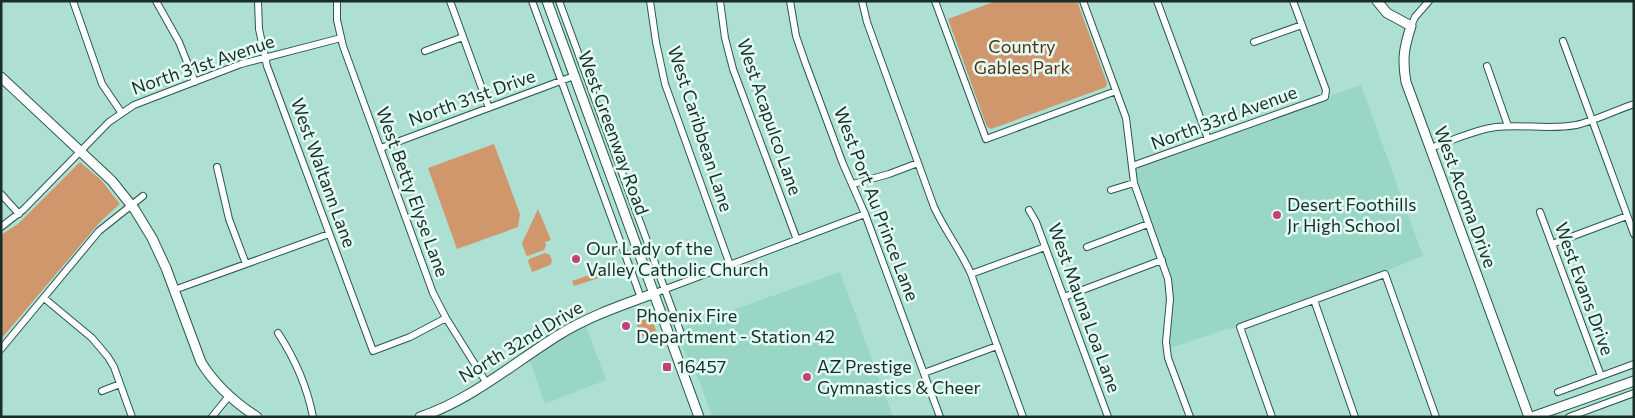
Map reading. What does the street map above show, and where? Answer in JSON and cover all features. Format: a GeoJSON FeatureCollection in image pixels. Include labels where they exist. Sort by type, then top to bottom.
{"type":"FeatureCollection","features":[{"type":"Feature","properties":{"kind":"street"},"geometry":{"type":"LineString","coordinates":[[73,1],[102,84],[121,112]]}},
{"type":"Feature","properties":{"kind":"street"},"geometry":{"type":"LineString","coordinates":[[156,1],[181,47],[195,82]]}},
{"type":"Feature","properties":{"kind":"street","name":"West Waltann Lane"},"geometry":{"type":"LineString","coordinates":[[258,1],[259,29],[265,58],[373,352],[410,337],[446,318]]}},
{"type":"Feature","properties":{"kind":"street","name":"West Betty Elyse Lane"},"geometry":{"type":"LineString","coordinates":[[337,1],[337,20],[341,38],[433,293],[446,318],[486,382]]}},
{"type":"Feature","properties":{"kind":"street"},"geometry":{"type":"LineString","coordinates":[[450,1],[489,108]]}},
{"type":"Feature","properties":{"kind":"street","name":"West Greenway Road"},"geometry":{"type":"LineString","coordinates":[[532,1],[641,298]]}},
{"type":"Feature","properties":{"kind":"street","name":"West Greenway Road"},"geometry":{"type":"LineString","coordinates":[[547,1],[699,417]]}},
{"type":"Feature","properties":{"kind":"street","name":"West Greenway Road"},"geometry":{"type":"LineString","coordinates":[[559,1],[666,288],[680,331]]}},
{"type":"Feature","properties":{"kind":"street","name":"West Caribbean Lane"},"geometry":{"type":"LineString","coordinates":[[650,1],[665,84],[730,265]]}},
{"type":"Feature","properties":{"kind":"street","name":"West Acapulco Lane"},"geometry":{"type":"LineString","coordinates":[[720,1],[725,38],[733,69],[797,240]]}},
{"type":"Feature","properties":{"kind":"street","name":"West Port Au Prince Lane"},"geometry":{"type":"LineString","coordinates":[[790,1],[799,44],[843,164],[865,214],[940,417]]}},
{"type":"Feature","properties":{"kind":"street"},"geometry":{"type":"LineString","coordinates":[[862,1],[867,22],[937,214],[971,274],[1023,417]]}},
{"type":"Feature","properties":{"kind":"street"},"geometry":{"type":"LineString","coordinates":[[935,1],[986,139],[1116,91]]}},
{"type":"Feature","properties":{"kind":"street"},"geometry":{"type":"LineString","coordinates":[[1083,1],[1126,118],[1134,183],[1162,260],[1170,289],[1166,342],[1168,358],[1190,417]]}},
{"type":"Feature","properties":{"kind":"street"},"geometry":{"type":"LineString","coordinates":[[1156,1],[1208,139]]}},
{"type":"Feature","properties":{"kind":"street"},"geometry":{"type":"LineString","coordinates":[[1254,42],[1302,25],[1293,1]]}},
{"type":"Feature","properties":{"kind":"street"},"geometry":{"type":"LineString","coordinates":[[1377,1],[1387,13],[1411,26],[1415,17],[1429,1]]}},
{"type":"Feature","properties":{"kind":"street","name":"North 33rd Avenue"},"geometry":{"type":"LineString","coordinates":[[1132,166],[1325,97],[1326,90],[1302,25]]}},
{"type":"Feature","properties":{"kind":"street","name":"West Acoma Drive"},"geometry":{"type":"LineString","coordinates":[[1411,26],[1405,44],[1402,63],[1406,82],[1528,417]]}},
{"type":"Feature","properties":{"kind":"street"},"geometry":{"type":"LineString","coordinates":[[425,51],[463,37]]}},
{"type":"Feature","properties":{"kind":"street","name":"North 31st Avenue"},"geometry":{"type":"LineString","coordinates":[[1,228],[19,214],[98,131],[134,104],[241,64],[341,38]]}},
{"type":"Feature","properties":{"kind":"street"},"geometry":{"type":"LineString","coordinates":[[1563,41],[1634,234]]}},
{"type":"Feature","properties":{"kind":"street"},"geometry":{"type":"LineString","coordinates":[[1486,66],[1508,126]]}},
{"type":"Feature","properties":{"kind":"street","name":"North 31st Drive"},"geometry":{"type":"LineString","coordinates":[[381,148],[574,76]]}},
{"type":"Feature","properties":{"kind":"street"},"geometry":{"type":"LineString","coordinates":[[1,77],[112,181],[131,205],[158,250],[201,362],[229,396],[242,408],[257,417]]}},
{"type":"Feature","properties":{"kind":"street"},"geometry":{"type":"LineString","coordinates":[[1430,148],[1480,130],[1508,126],[1552,128],[1577,124],[1634,104]]}},
{"type":"Feature","properties":{"kind":"street"},"geometry":{"type":"LineString","coordinates":[[852,184],[889,174],[918,163]]}},
{"type":"Feature","properties":{"kind":"street"},"geometry":{"type":"LineString","coordinates":[[217,167],[229,219],[246,264]]}},
{"type":"Feature","properties":{"kind":"street"},"geometry":{"type":"LineString","coordinates":[[1111,190],[1134,183]]}},
{"type":"Feature","properties":{"kind":"street"},"geometry":{"type":"LineString","coordinates":[[1,194],[19,214]]}},
{"type":"Feature","properties":{"kind":"street"},"geometry":{"type":"LineString","coordinates":[[1,349],[99,231],[143,196]]}},
{"type":"Feature","properties":{"kind":"street","name":"West Mauna Loa Lane"},"geometry":{"type":"LineString","coordinates":[[1029,210],[1036,222],[1108,417]]}},
{"type":"Feature","properties":{"kind":"street","name":"West Evans Drive"},"geometry":{"type":"LineString","coordinates":[[1540,212],[1601,376]]}},
{"type":"Feature","properties":{"kind":"street","name":"North 32nd Drive"},"geometry":{"type":"LineString","coordinates":[[420,417],[454,402],[571,328],[666,288],[865,214]]}},
{"type":"Feature","properties":{"kind":"street"},"geometry":{"type":"LineString","coordinates":[[1552,244],[1627,216]]}},
{"type":"Feature","properties":{"kind":"street"},"geometry":{"type":"LineString","coordinates":[[1087,246],[1148,224]]}},
{"type":"Feature","properties":{"kind":"street"},"geometry":{"type":"LineString","coordinates":[[174,290],[329,234]]}},
{"type":"Feature","properties":{"kind":"street"},"geometry":{"type":"LineString","coordinates":[[971,274],[1045,247]]}},
{"type":"Feature","properties":{"kind":"street"},"geometry":{"type":"LineString","coordinates":[[1064,296],[1162,260]]}},
{"type":"Feature","properties":{"kind":"street"},"geometry":{"type":"LineString","coordinates":[[1272,417],[1240,327],[1385,274],[1436,417]]}},
{"type":"Feature","properties":{"kind":"street"},"geometry":{"type":"LineString","coordinates":[[44,298],[101,348],[114,367],[132,417]]}},
{"type":"Feature","properties":{"kind":"street"},"geometry":{"type":"LineString","coordinates":[[1314,300],[1355,417]]}},
{"type":"Feature","properties":{"kind":"street"},"geometry":{"type":"LineString","coordinates":[[278,332],[290,351],[302,377],[313,417]]}},
{"type":"Feature","properties":{"kind":"street"},"geometry":{"type":"LineString","coordinates":[[924,373],[997,346]]}},
{"type":"Feature","properties":{"kind":"street"},"geometry":{"type":"LineString","coordinates":[[1558,392],[1634,364]]}},
{"type":"Feature","properties":{"kind":"street"},"geometry":{"type":"LineString","coordinates":[[1532,417],[1634,381]]}},
{"type":"Feature","properties":{"kind":"street"},"geometry":{"type":"LineString","coordinates":[[102,391],[120,384]]}},
{"type":"Feature","properties":{"kind":"street"},"geometry":{"type":"LineString","coordinates":[[1569,417],[1634,394]]}},
{"type":"Feature","properties":{"kind":"street"},"geometry":{"type":"LineString","coordinates":[[212,417],[229,396]]}},
{"type":"Feature","properties":{"kind":"shaded area","name":"Desert Foothills Jr High School"},"geometry":{"type":"Polygon","coordinates":[[[1361,85],[1423,256],[1388,270],[1385,274],[1240,327],[1224,330],[1167,349],[1170,289],[1148,224],[1132,166],[1361,85]]]}},
{"type":"Feature","properties":{"kind":"shaded area"},"geometry":{"type":"Polygon","coordinates":[[[840,272],[893,417],[712,417],[699,380],[689,364],[676,330],[840,272]]]}},
{"type":"Feature","properties":{"kind":"shaded area"},"geometry":{"type":"Polygon","coordinates":[[[586,326],[606,380],[545,404],[530,361],[586,326]]]}},
{"type":"Feature","properties":{"kind":"green space","name":"Country Gables Park"},"geometry":{"type":"Polygon","coordinates":[[[996,1],[1077,1],[1107,83],[1106,87],[991,129],[987,127],[948,19],[996,1]]]}},
{"type":"Feature","properties":{"kind":"green space"},"geometry":{"type":"Polygon","coordinates":[[[494,144],[520,214],[518,227],[457,249],[428,168],[494,144]]]}},
{"type":"Feature","properties":{"kind":"green space"},"geometry":{"type":"Polygon","coordinates":[[[80,162],[101,180],[120,204],[101,221],[1,339],[1,235],[18,224],[80,162]]]}},
{"type":"Feature","properties":{"kind":"green space"},"geometry":{"type":"Polygon","coordinates":[[[538,209],[551,240],[545,242],[544,250],[528,256],[522,243],[538,209]]]}},
{"type":"Feature","properties":{"kind":"green space"},"geometry":{"type":"Polygon","coordinates":[[[545,253],[550,255],[552,261],[550,265],[532,272],[529,259],[545,253]]]}},
{"type":"Feature","properties":{"kind":"green space"},"geometry":{"type":"Polygon","coordinates":[[[601,271],[602,277],[574,286],[572,281],[601,271]]]}},
{"type":"Feature","properties":{"kind":"green space"},"geometry":{"type":"Polygon","coordinates":[[[651,316],[656,331],[641,337],[640,329],[635,321],[651,316]]]}},
{"type":"Feature","properties":{"kind":"place","name":"Desert Foothills Jr High School"},"geometry":{"type":"Point","coordinates":[1277,215]}},
{"type":"Feature","properties":{"kind":"place","name":"Our Lady of the Valley Catholic Church"},"geometry":{"type":"Point","coordinates":[576,259]}},
{"type":"Feature","properties":{"kind":"place","name":"Phoenix Fire Department - Station 42"},"geometry":{"type":"Point","coordinates":[626,326]}},
{"type":"Feature","properties":{"kind":"place","name":"16457"},"geometry":{"type":"Point","coordinates":[667,367]}},
{"type":"Feature","properties":{"kind":"place","name":"AZ Prestige Gymnastics & Cheer"},"geometry":{"type":"Point","coordinates":[807,377]}}]}
